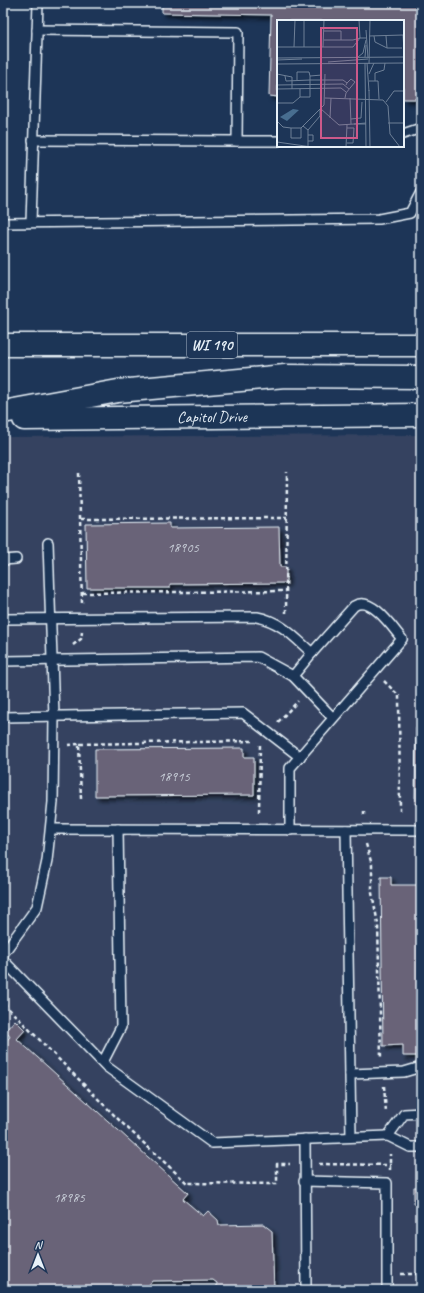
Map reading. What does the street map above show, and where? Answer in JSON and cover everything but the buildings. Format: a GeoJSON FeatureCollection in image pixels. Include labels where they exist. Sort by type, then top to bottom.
{"type":"FeatureCollection","features":[{"type":"Feature","properties":{"kind":"main road","name":"WI 190"},"geometry":{"type":"LineString","coordinates":[[3,345],[421,346]]}},
{"type":"Feature","properties":{"kind":"main road"},"geometry":{"type":"LineString","coordinates":[[3,412],[118,392],[285,376],[421,377]]}},
{"type":"Feature","properties":{"kind":"main road","name":"Capitol Drive"},"geometry":{"type":"LineString","coordinates":[[3,419],[421,415]]}},
{"type":"Feature","properties":{"kind":"lane"},"geometry":{"type":"LineString","coordinates":[[31,222],[38,3]]}},
{"type":"Feature","properties":{"kind":"lane"},"geometry":{"type":"LineString","coordinates":[[37,30],[238,32],[237,141]]}},
{"type":"Feature","properties":{"kind":"lane"},"geometry":{"type":"LineString","coordinates":[[404,134],[421,128]]}},
{"type":"Feature","properties":{"kind":"lane"},"geometry":{"type":"LineString","coordinates":[[33,140],[277,141]]}},
{"type":"Feature","properties":{"kind":"lane"},"geometry":{"type":"LineString","coordinates":[[3,223],[379,219],[410,213],[421,192]]}},
{"type":"Feature","properties":{"kind":"lane"},"geometry":{"type":"LineString","coordinates":[[3,954],[38,907],[47,861],[51,829],[53,802],[54,716],[48,544]]}},
{"type":"Feature","properties":{"kind":"lane"},"geometry":{"type":"LineString","coordinates":[[3,560],[16,560]]}},
{"type":"Feature","properties":{"kind":"lane"},"geometry":{"type":"LineString","coordinates":[[290,830],[290,768],[402,639],[374,608],[367,603],[360,603],[354,606],[292,676]]}},
{"type":"Feature","properties":{"kind":"lane"},"geometry":{"type":"LineString","coordinates":[[3,619],[257,617],[272,620],[312,653]]}},
{"type":"Feature","properties":{"kind":"lane"},"geometry":{"type":"LineString","coordinates":[[3,661],[258,657],[292,676],[333,718]]}},
{"type":"Feature","properties":{"kind":"lane"},"geometry":{"type":"LineString","coordinates":[[3,717],[242,713],[300,757]]}},
{"type":"Feature","properties":{"kind":"lane"},"geometry":{"type":"LineString","coordinates":[[51,829],[421,830]]}},
{"type":"Feature","properties":{"kind":"lane"},"geometry":{"type":"LineString","coordinates":[[103,1062],[121,1027],[118,829]]}},
{"type":"Feature","properties":{"kind":"lane"},"geometry":{"type":"LineString","coordinates":[[346,830],[350,1137]]}},
{"type":"Feature","properties":{"kind":"lane"},"geometry":{"type":"LineString","coordinates":[[3,960],[103,1062],[212,1143],[388,1136],[410,1147],[421,1147]]}},
{"type":"Feature","properties":{"kind":"lane"},"geometry":{"type":"LineString","coordinates":[[350,1074],[404,1072],[421,1067]]}},
{"type":"Feature","properties":{"kind":"lane"},"geometry":{"type":"LineString","coordinates":[[388,1136],[404,1114],[421,1113]]}},
{"type":"Feature","properties":{"kind":"lane"},"geometry":{"type":"LineString","coordinates":[[305,1139],[304,1181],[306,1290]]}},
{"type":"Feature","properties":{"kind":"lane"},"geometry":{"type":"LineString","coordinates":[[304,1181],[387,1183],[386,1290]]}},
{"type":"Feature","properties":{"kind":"path"},"geometry":{"type":"LineString","coordinates":[[286,630],[287,472]]}},
{"type":"Feature","properties":{"kind":"path"},"geometry":{"type":"LineString","coordinates":[[52,649],[71,647],[81,639],[83,619],[79,473]]}},
{"type":"Feature","properties":{"kind":"path"},"geometry":{"type":"LineString","coordinates":[[81,519],[287,518]]}},
{"type":"Feature","properties":{"kind":"path"},"geometry":{"type":"LineString","coordinates":[[82,593],[286,591]]}},
{"type":"Feature","properties":{"kind":"path"},"geometry":{"type":"LineString","coordinates":[[375,671],[399,696],[400,811]]}},
{"type":"Feature","properties":{"kind":"path"},"geometry":{"type":"LineString","coordinates":[[268,732],[307,691]]}},
{"type":"Feature","properties":{"kind":"path"},"geometry":{"type":"LineString","coordinates":[[81,799],[79,744],[260,740],[259,812]]}},
{"type":"Feature","properties":{"kind":"path"},"geometry":{"type":"LineString","coordinates":[[364,811],[366,847],[372,864],[372,893],[378,924],[382,1073],[391,1165]]}},
{"type":"Feature","properties":{"kind":"shaded area"},"geometry":{"type":"Polygon","coordinates":[[[421,435],[421,1290],[3,1290],[3,437],[421,435]]]}}]}
